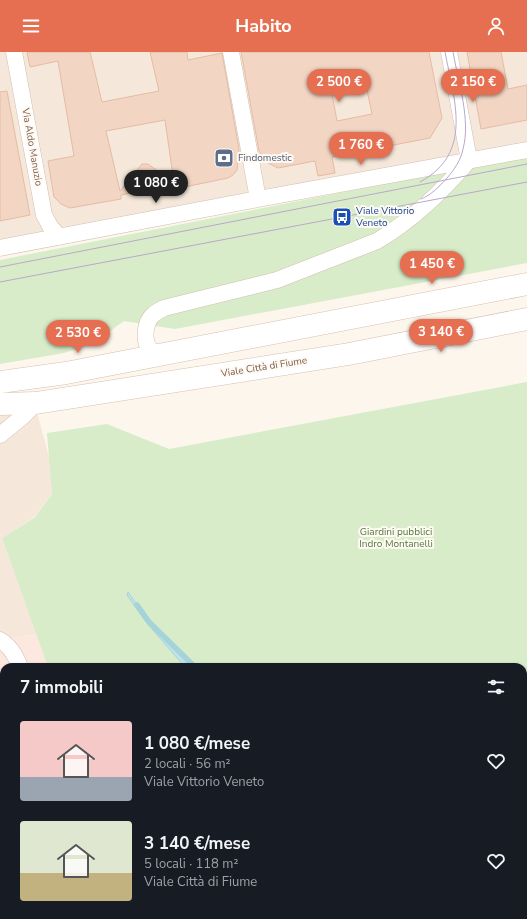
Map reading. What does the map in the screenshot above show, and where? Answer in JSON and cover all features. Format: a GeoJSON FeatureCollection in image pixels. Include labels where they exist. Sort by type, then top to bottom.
{"type":"FeatureCollection","features":[{"type":"Feature","properties":{"kind":"main road"},"geometry":{"type":"LineString","coordinates":[[0,382],[66,373],[527,284]]}},
{"type":"Feature","properties":{"kind":"main road","name":"Viale Città di Fiume"},"geometry":{"type":"LineString","coordinates":[[0,404],[36,403],[349,354],[527,319]]}},
{"type":"Feature","properties":{"kind":"street","name":"Via Aldo Manuzio"},"geometry":{"type":"LineString","coordinates":[[14,52],[44,215],[50,226],[59,237]]}},
{"type":"Feature","properties":{"kind":"street"},"geometry":{"type":"LineString","coordinates":[[230,52],[258,199]]}},
{"type":"Feature","properties":{"kind":"street"},"geometry":{"type":"LineString","coordinates":[[449,52],[469,160]]}},
{"type":"Feature","properties":{"kind":"street"},"geometry":{"type":"LineString","coordinates":[[0,248],[527,150]]}},
{"type":"Feature","properties":{"kind":"street"},"geometry":{"type":"LineString","coordinates":[[160,355],[148,347],[146,330],[147,323],[154,314],[164,308],[277,280],[378,241],[390,234],[419,211],[454,178],[469,160]]}},
{"type":"Feature","properties":{"kind":"street"},"geometry":{"type":"LineString","coordinates":[[0,435],[36,403]]}},
{"type":"Feature","properties":{"kind":"street"},"geometry":{"type":"LineString","coordinates":[[0,640],[6,644],[18,663]]}},
{"type":"Feature","properties":{"kind":"shaded area"},"geometry":{"type":"Polygon","coordinates":[[[0,52],[449,52],[474,158],[0,247],[0,52]]]}},
{"type":"Feature","properties":{"kind":"shaded area"},"geometry":{"type":"Polygon","coordinates":[[[450,52],[527,52],[527,148],[476,158],[450,52]]]}},
{"type":"Feature","properties":{"kind":"shaded area"},"geometry":{"type":"Polygon","coordinates":[[[0,412],[37,412],[50,461],[52,494],[33,518],[2,538],[37,634],[0,641],[0,412]]]}},
{"type":"Feature","properties":{"kind":"shaded area"},"geometry":{"type":"Polygon","coordinates":[[[37,634],[47,663],[0,663],[0,641],[37,634]]]}},
{"type":"Feature","properties":{"kind":"green space"},"geometry":{"type":"Polygon","coordinates":[[[527,156],[527,263],[175,329],[124,321],[92,344],[64,353],[0,364],[0,260],[527,156]]]}},
{"type":"Feature","properties":{"kind":"green space","name":"Giardini pubblici Indro Montanelli"},"geometry":{"type":"Polygon","coordinates":[[[527,382],[527,663],[47,663],[2,538],[34,518],[52,494],[47,433],[107,424],[169,449],[527,382]]]}},
{"type":"Feature","properties":{"kind":"water"},"geometry":{"type":"Polygon","coordinates":[[[128,592],[149,622],[191,663],[182,663],[146,622],[127,595],[128,592]]]}},
{"type":"Feature","properties":{"kind":"building"},"geometry":{"type":"Polygon","coordinates":[[[27,52],[90,52],[102,102],[159,91],[150,52],[187,52],[188,60],[222,53],[239,149],[237,170],[228,178],[175,189],[175,184],[121,195],[121,199],[70,208],[61,204],[54,197],[48,161],[74,156],[58,61],[30,67],[27,52]],[[165,120],[106,131],[120,191],[142,164],[148,164],[174,183],[165,120]]]}},
{"type":"Feature","properties":{"kind":"building"},"geometry":{"type":"Polygon","coordinates":[[[241,52],[429,52],[442,118],[430,138],[332,157],[335,173],[318,176],[315,161],[278,168],[268,163],[259,151],[241,52]],[[363,71],[329,78],[337,121],[372,114],[363,71]]]}},
{"type":"Feature","properties":{"kind":"building"},"geometry":{"type":"Polygon","coordinates":[[[467,52],[501,52],[508,89],[527,85],[527,120],[481,129],[467,52]]]}},
{"type":"Feature","properties":{"kind":"building"},"geometry":{"type":"Polygon","coordinates":[[[7,91],[30,215],[0,221],[0,92],[7,91]]]}},
{"type":"Feature","properties":{"kind":"waterway"},"geometry":{"type":"LineString","coordinates":[[137,605],[149,622],[191,663]]}},
{"type":"Feature","properties":{"kind":"tram line"},"geometry":{"type":"LineString","coordinates":[[420,182],[437,170],[448,156],[454,141],[456,124],[455,107],[445,52]]}},
{"type":"Feature","properties":{"kind":"tram line"},"geometry":{"type":"LineString","coordinates":[[421,199],[435,190],[450,175],[459,161],[463,149],[466,126],[465,113],[453,52]]}},
{"type":"Feature","properties":{"kind":"tram line"},"geometry":{"type":"LineString","coordinates":[[0,267],[527,164]]}},
{"type":"Feature","properties":{"kind":"tram line"},"geometry":{"type":"LineString","coordinates":[[0,282],[527,182]]}},
{"type":"Feature","properties":{"kind":"place","name":"Findomestic"},"geometry":{"type":"Point","coordinates":[224,158]}},
{"type":"Feature","properties":{"kind":"place","name":"Viale Vittorio Veneto"},"geometry":{"type":"Point","coordinates":[342,217]}}]}
